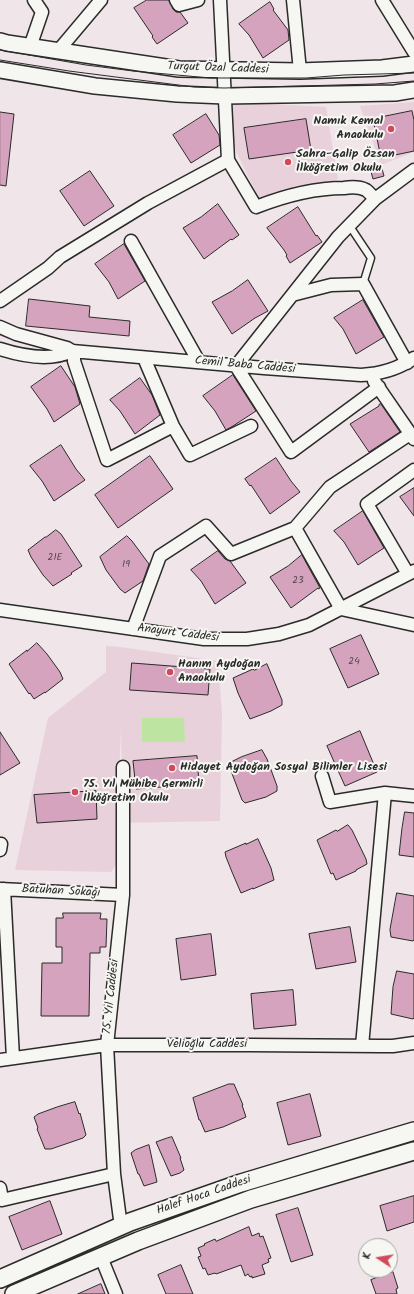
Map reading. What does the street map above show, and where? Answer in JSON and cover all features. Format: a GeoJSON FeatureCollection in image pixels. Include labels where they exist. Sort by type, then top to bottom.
{"type":"FeatureCollection","features":[{"type":"Feature","properties":{"kind":"main road","name":"Halef Hoca Caddesi"},"geometry":{"type":"LineString","coordinates":[[0,1279],[121,1227],[241,1183],[414,1131]]}},
{"type":"Feature","properties":{"kind":"main road","name":"Halef Hoca Caddesi"},"geometry":{"type":"LineString","coordinates":[[14,1294],[138,1241],[251,1199],[414,1151]]}},
{"type":"Feature","properties":{"kind":"street"},"geometry":{"type":"LineString","coordinates":[[30,47],[42,12],[34,0]]}},
{"type":"Feature","properties":{"kind":"street"},"geometry":{"type":"LineString","coordinates":[[58,51],[101,0]]}},
{"type":"Feature","properties":{"kind":"street"},"geometry":{"type":"LineString","coordinates":[[176,0],[179,5],[198,0]]}},
{"type":"Feature","properties":{"kind":"street"},"geometry":{"type":"LineString","coordinates":[[220,0],[228,160],[256,207],[303,192],[336,188],[352,187],[366,190],[375,199]]}},
{"type":"Feature","properties":{"kind":"street"},"geometry":{"type":"LineString","coordinates":[[293,0],[300,71]]}},
{"type":"Feature","properties":{"kind":"street"},"geometry":{"type":"LineString","coordinates":[[382,0],[414,52]]}},
{"type":"Feature","properties":{"kind":"street","name":"Turgut Özal Caddesi"},"geometry":{"type":"LineString","coordinates":[[0,41],[30,47],[178,69],[300,71],[382,68],[414,64]]}},
{"type":"Feature","properties":{"kind":"street","name":"Turgut Özal Caddesi"},"geometry":{"type":"LineString","coordinates":[[0,70],[95,86],[178,94],[225,96],[395,93],[414,90]]}},
{"type":"Feature","properties":{"kind":"street"},"geometry":{"type":"LineString","coordinates":[[0,301],[48,268],[60,257],[148,203],[228,160]]}},
{"type":"Feature","properties":{"kind":"street"},"geometry":{"type":"LineString","coordinates":[[379,387],[291,452],[236,366],[338,237],[375,199],[414,170]]}},
{"type":"Feature","properties":{"kind":"street"},"geometry":{"type":"LineString","coordinates":[[131,240],[199,362]]}},
{"type":"Feature","properties":{"kind":"street"},"geometry":{"type":"LineString","coordinates":[[292,295],[331,284],[363,284],[410,360]]}},
{"type":"Feature","properties":{"kind":"street","name":"Cemil Baba Caddesi"},"geometry":{"type":"LineString","coordinates":[[0,327],[16,334],[73,351],[236,366],[361,375],[387,371],[410,360]]}},
{"type":"Feature","properties":{"kind":"street","name":"Cemil Baba Caddesi"},"geometry":{"type":"LineString","coordinates":[[0,349],[18,354],[36,356],[64,355],[73,351]]}},
{"type":"Feature","properties":{"kind":"street"},"geometry":{"type":"LineString","coordinates":[[73,351],[74,361],[107,460],[173,426]]}},
{"type":"Feature","properties":{"kind":"street"},"geometry":{"type":"LineString","coordinates":[[144,358],[173,426],[190,455],[251,426]]}},
{"type":"Feature","properties":{"kind":"street"},"geometry":{"type":"LineString","coordinates":[[133,629],[160,556],[206,526],[231,554],[295,528],[330,487],[412,437],[370,374]]}},
{"type":"Feature","properties":{"kind":"street"},"geometry":{"type":"LineString","coordinates":[[411,572],[367,504],[414,470]]}},
{"type":"Feature","properties":{"kind":"street"},"geometry":{"type":"LineString","coordinates":[[295,528],[341,608],[414,625]]}},
{"type":"Feature","properties":{"kind":"street","name":"Anayurt Caddesi"},"geometry":{"type":"LineString","coordinates":[[0,610],[204,639],[247,639],[279,634],[309,625],[411,572]]}},
{"type":"Feature","properties":{"kind":"street","name":"75. Yıl Caddesi"},"geometry":{"type":"LineString","coordinates":[[121,1227],[114,1174],[108,1045],[123,896],[123,767]]}},
{"type":"Feature","properties":{"kind":"street"},"geometry":{"type":"LineString","coordinates":[[322,776],[330,802],[385,793],[414,796]]}},
{"type":"Feature","properties":{"kind":"street"},"geometry":{"type":"LineString","coordinates":[[362,1046],[385,793]]}},
{"type":"Feature","properties":{"kind":"street"},"geometry":{"type":"LineString","coordinates":[[2,889],[13,1058]]}},
{"type":"Feature","properties":{"kind":"street","name":"Batuhan Sokağı"},"geometry":{"type":"LineString","coordinates":[[2,889],[123,896]]}},
{"type":"Feature","properties":{"kind":"street","name":"Velioğlu Caddesi"},"geometry":{"type":"LineString","coordinates":[[0,1060],[108,1045],[392,1046],[414,1043]]}},
{"type":"Feature","properties":{"kind":"street"},"geometry":{"type":"LineString","coordinates":[[0,1188],[2,1200],[114,1174]]}},
{"type":"Feature","properties":{"kind":"street"},"geometry":{"type":"LineString","coordinates":[[101,1257],[116,1294]]}},
{"type":"Feature","properties":{"kind":"lane"},"geometry":{"type":"LineString","coordinates":[[349,225],[371,258],[363,284]]}},
{"type":"Feature","properties":{"kind":"shaded area","name":"Sahra-Galip Özsan İlköğretim Okulu"},"geometry":{"type":"Polygon","coordinates":[[[232,102],[326,107],[338,179],[259,199],[233,145],[232,102]]]}},
{"type":"Feature","properties":{"kind":"shaded area","name":"Namık Kemal Anaokulu"},"geometry":{"type":"Polygon","coordinates":[[[414,102],[414,152],[381,165],[360,106],[414,102]]]}},
{"type":"Feature","properties":{"kind":"shaded area"},"geometry":{"type":"Polygon","coordinates":[[[106,646],[218,661],[222,714],[220,821],[123,823],[121,726],[116,865],[111,872],[15,870],[48,718],[106,672],[106,646]]]}},
{"type":"Feature","properties":{"kind":"green space"},"geometry":{"type":"Polygon","coordinates":[[[142,718],[184,718],[185,742],[142,742],[142,718]]]}},
{"type":"Feature","properties":{"kind":"building"},"geometry":{"type":"Polygon","coordinates":[[[147,0],[169,0],[173,9],[176,12],[180,12],[188,23],[157,44],[134,8],[147,0]]]}},
{"type":"Feature","properties":{"kind":"building"},"geometry":{"type":"Polygon","coordinates":[[[270,2],[274,9],[273,10],[288,30],[289,40],[263,58],[249,35],[239,24],[270,2]]]}},
{"type":"Feature","properties":{"kind":"building","name":"Namık Kemal Anaokulu"},"geometry":{"type":"Polygon","coordinates":[[[412,111],[414,120],[414,151],[381,158],[373,119],[412,111]]]}},
{"type":"Feature","properties":{"kind":"building"},"geometry":{"type":"Polygon","coordinates":[[[0,112],[14,114],[6,186],[0,185],[0,112]]]}},
{"type":"Feature","properties":{"kind":"building"},"geometry":{"type":"Polygon","coordinates":[[[206,114],[219,135],[220,145],[191,163],[173,135],[206,114]]]}},
{"type":"Feature","properties":{"kind":"building"},"geometry":{"type":"Polygon","coordinates":[[[306,119],[311,150],[249,159],[244,128],[306,119]]]}},
{"type":"Feature","properties":{"kind":"building"},"geometry":{"type":"Polygon","coordinates":[[[381,165],[384,176],[373,179],[370,168],[381,165]]]}},
{"type":"Feature","properties":{"kind":"building"},"geometry":{"type":"Polygon","coordinates":[[[90,171],[114,206],[84,226],[60,191],[90,171]]]}},
{"type":"Feature","properties":{"kind":"building"},"geometry":{"type":"Polygon","coordinates":[[[218,204],[239,235],[232,240],[231,239],[204,259],[183,228],[218,204]]]}},
{"type":"Feature","properties":{"kind":"building"},"geometry":{"type":"Polygon","coordinates":[[[298,207],[316,236],[317,235],[322,242],[290,263],[284,250],[267,228],[298,207]]]}},
{"type":"Feature","properties":{"kind":"building"},"geometry":{"type":"Polygon","coordinates":[[[124,244],[145,281],[118,299],[109,282],[95,264],[124,244]]]}},
{"type":"Feature","properties":{"kind":"building"},"geometry":{"type":"Polygon","coordinates":[[[248,280],[268,311],[232,334],[212,302],[248,280]]]}},
{"type":"Feature","properties":{"kind":"building"},"geometry":{"type":"Polygon","coordinates":[[[29,299],[90,306],[89,317],[130,321],[129,336],[26,326],[29,299]]]}},
{"type":"Feature","properties":{"kind":"building"},"geometry":{"type":"Polygon","coordinates":[[[363,300],[384,337],[356,354],[343,329],[334,318],[363,300]]]}},
{"type":"Feature","properties":{"kind":"building"},"geometry":{"type":"Polygon","coordinates":[[[61,366],[75,387],[80,404],[54,422],[47,409],[31,387],[61,366]]]}},
{"type":"Feature","properties":{"kind":"building"},"geometry":{"type":"Polygon","coordinates":[[[233,375],[256,411],[226,430],[215,411],[203,396],[233,375]]]}},
{"type":"Feature","properties":{"kind":"building"},"geometry":{"type":"Polygon","coordinates":[[[140,378],[152,395],[160,415],[135,434],[120,411],[110,400],[140,378]]]}},
{"type":"Feature","properties":{"kind":"building"},"geometry":{"type":"Polygon","coordinates":[[[381,404],[400,432],[369,452],[350,424],[381,404]]]}},
{"type":"Feature","properties":{"kind":"building"},"geometry":{"type":"Polygon","coordinates":[[[61,445],[76,469],[85,480],[54,501],[42,481],[30,466],[61,445]]]}},
{"type":"Feature","properties":{"kind":"building"},"geometry":{"type":"Polygon","coordinates":[[[150,456],[173,489],[118,528],[95,495],[150,456]]]}},
{"type":"Feature","properties":{"kind":"building"},"geometry":{"type":"Polygon","coordinates":[[[276,458],[300,492],[270,514],[251,485],[250,486],[245,479],[276,458]]]}},
{"type":"Feature","properties":{"kind":"building"},"geometry":{"type":"Polygon","coordinates":[[[414,488],[414,516],[400,497],[414,488]]]}},
{"type":"Feature","properties":{"kind":"building"},"geometry":{"type":"Polygon","coordinates":[[[363,511],[384,548],[358,565],[344,542],[334,531],[363,511]]]}},
{"type":"Feature","properties":{"kind":"building"},"geometry":{"type":"Polygon","coordinates":[[[56,530],[61,534],[82,566],[53,586],[43,575],[28,550],[56,530]]]}},
{"type":"Feature","properties":{"kind":"building"},"geometry":{"type":"Polygon","coordinates":[[[127,536],[149,564],[143,581],[125,593],[120,589],[106,570],[100,557],[127,536]]]}},
{"type":"Feature","properties":{"kind":"building"},"geometry":{"type":"Polygon","coordinates":[[[218,551],[225,559],[230,561],[246,583],[215,604],[201,581],[191,570],[218,551]]]}},
{"type":"Feature","properties":{"kind":"building"},"geometry":{"type":"Polygon","coordinates":[[[302,555],[320,588],[291,608],[270,577],[302,555]]]}},
{"type":"Feature","properties":{"kind":"building"},"geometry":{"type":"Polygon","coordinates":[[[361,635],[379,674],[348,688],[330,649],[361,635]]]}},
{"type":"Feature","properties":{"kind":"building"},"geometry":{"type":"Polygon","coordinates":[[[37,643],[60,672],[63,679],[45,693],[34,699],[9,664],[37,643]]]}},
{"type":"Feature","properties":{"kind":"building"},"geometry":{"type":"Polygon","coordinates":[[[132,663],[210,669],[208,695],[130,690],[132,663]]]}},
{"type":"Feature","properties":{"kind":"building"},"geometry":{"type":"Polygon","coordinates":[[[267,664],[282,700],[282,705],[250,719],[233,678],[267,664]]]}},
{"type":"Feature","properties":{"kind":"building"},"geometry":{"type":"Polygon","coordinates":[[[360,731],[377,772],[345,786],[327,746],[360,731]]]}},
{"type":"Feature","properties":{"kind":"building"},"geometry":{"type":"Polygon","coordinates":[[[0,732],[20,763],[0,775],[0,732]]]}},
{"type":"Feature","properties":{"kind":"building"},"geometry":{"type":"Polygon","coordinates":[[[262,750],[277,786],[277,791],[266,797],[245,803],[242,800],[229,763],[262,750]]]}},
{"type":"Feature","properties":{"kind":"building"},"geometry":{"type":"Polygon","coordinates":[[[197,756],[199,784],[136,789],[133,761],[197,756]]]}},
{"type":"Feature","properties":{"kind":"building"},"geometry":{"type":"Polygon","coordinates":[[[96,791],[97,819],[37,823],[34,795],[96,791]]]}},
{"type":"Feature","properties":{"kind":"building"},"geometry":{"type":"Polygon","coordinates":[[[405,812],[414,813],[414,857],[399,855],[405,812]]]}},
{"type":"Feature","properties":{"kind":"building"},"geometry":{"type":"Polygon","coordinates":[[[348,825],[352,830],[367,864],[336,880],[333,873],[331,874],[317,840],[348,825]]]}},
{"type":"Feature","properties":{"kind":"building"},"geometry":{"type":"Polygon","coordinates":[[[258,839],[271,868],[274,880],[241,893],[225,852],[258,839]]]}},
{"type":"Feature","properties":{"kind":"building"},"geometry":{"type":"Polygon","coordinates":[[[397,893],[414,896],[413,941],[391,937],[390,930],[397,893]]]}},
{"type":"Feature","properties":{"kind":"building"},"geometry":{"type":"Polygon","coordinates":[[[63,913],[101,913],[100,919],[107,919],[106,947],[100,947],[100,953],[90,953],[89,1016],[41,1016],[42,963],[62,963],[62,947],[56,947],[56,918],[63,918],[63,913]]]}},
{"type":"Feature","properties":{"kind":"building"},"geometry":{"type":"Polygon","coordinates":[[[350,927],[356,962],[316,969],[309,934],[350,927]]]}},
{"type":"Feature","properties":{"kind":"building"},"geometry":{"type":"Polygon","coordinates":[[[211,934],[216,975],[181,980],[176,939],[211,934]]]}},
{"type":"Feature","properties":{"kind":"building"},"geometry":{"type":"Polygon","coordinates":[[[397,971],[414,974],[413,1019],[391,1014],[393,987],[397,971]]]}},
{"type":"Feature","properties":{"kind":"building"},"geometry":{"type":"Polygon","coordinates":[[[293,990],[296,1025],[254,1029],[251,994],[293,990]]]}},
{"type":"Feature","properties":{"kind":"building"},"geometry":{"type":"Polygon","coordinates":[[[229,1084],[234,1084],[243,1105],[246,1117],[223,1127],[205,1132],[199,1120],[193,1098],[229,1084]]]}},
{"type":"Feature","properties":{"kind":"building"},"geometry":{"type":"Polygon","coordinates":[[[310,1094],[321,1136],[288,1145],[277,1103],[310,1094]]]}},
{"type":"Feature","properties":{"kind":"building"},"geometry":{"type":"Polygon","coordinates":[[[75,1102],[79,1114],[80,1113],[86,1135],[83,1138],[51,1149],[45,1149],[34,1117],[57,1107],[75,1102]]]}},
{"type":"Feature","properties":{"kind":"building"},"geometry":{"type":"Polygon","coordinates":[[[172,1137],[181,1158],[184,1170],[171,1176],[156,1142],[172,1137]]]}},
{"type":"Feature","properties":{"kind":"building"},"geometry":{"type":"Polygon","coordinates":[[[149,1145],[157,1182],[144,1186],[131,1153],[149,1145]]]}},
{"type":"Feature","properties":{"kind":"building"},"geometry":{"type":"Polygon","coordinates":[[[414,1196],[414,1222],[387,1231],[380,1206],[414,1196]]]}},
{"type":"Feature","properties":{"kind":"building"},"geometry":{"type":"Polygon","coordinates":[[[50,1201],[62,1234],[22,1250],[9,1217],[50,1201]]]}},
{"type":"Feature","properties":{"kind":"building"},"geometry":{"type":"Polygon","coordinates":[[[298,1208],[313,1255],[291,1262],[276,1215],[298,1208]]]}},
{"type":"Feature","properties":{"kind":"building"},"geometry":{"type":"Polygon","coordinates":[[[249,1227],[252,1236],[259,1233],[260,1237],[263,1236],[271,1258],[268,1259],[269,1262],[262,1265],[265,1274],[252,1278],[252,1276],[250,1277],[248,1274],[245,1276],[241,1265],[216,1274],[208,1275],[205,1268],[203,1269],[198,1257],[201,1256],[198,1248],[215,1239],[216,1241],[249,1227]]]}},
{"type":"Feature","properties":{"kind":"building"},"geometry":{"type":"Polygon","coordinates":[[[181,1265],[193,1294],[166,1294],[158,1275],[181,1265]]]}},
{"type":"Feature","properties":{"kind":"building"},"geometry":{"type":"Polygon","coordinates":[[[376,1278],[395,1278],[398,1288],[396,1289],[397,1294],[376,1294],[371,1280],[376,1278]]]}},
{"type":"Feature","properties":{"kind":"building"},"geometry":{"type":"Polygon","coordinates":[[[101,1284],[105,1294],[78,1294],[101,1284]]]}},
{"type":"Feature","properties":{"kind":"tram line"},"geometry":{"type":"LineString","coordinates":[[0,50],[86,65],[210,78],[306,78],[344,75],[414,73]]}},
{"type":"Feature","properties":{"kind":"tram line"},"geometry":{"type":"LineString","coordinates":[[0,60],[69,71],[194,87],[224,88],[375,84],[414,81]]}},
{"type":"Feature","properties":{"kind":"place","name":"Namık Kemal Anaokulu"},"geometry":{"type":"Point","coordinates":[391,129]}},
{"type":"Feature","properties":{"kind":"place","name":"Sahra-Galip Özsan İlköğretim Okulu"},"geometry":{"type":"Point","coordinates":[288,162]}},
{"type":"Feature","properties":{"kind":"place","name":"Hanım Aydoğan Anaokulu"},"geometry":{"type":"Point","coordinates":[170,672]}},
{"type":"Feature","properties":{"kind":"place","name":"Hidayet Aydoğan Sosyal Bilimler Lisesi"},"geometry":{"type":"Point","coordinates":[172,768]}},
{"type":"Feature","properties":{"kind":"place","name":"75. Yıl Mühibe Germirli İlköğretim Okulu"},"geometry":{"type":"Point","coordinates":[75,792]}}]}
